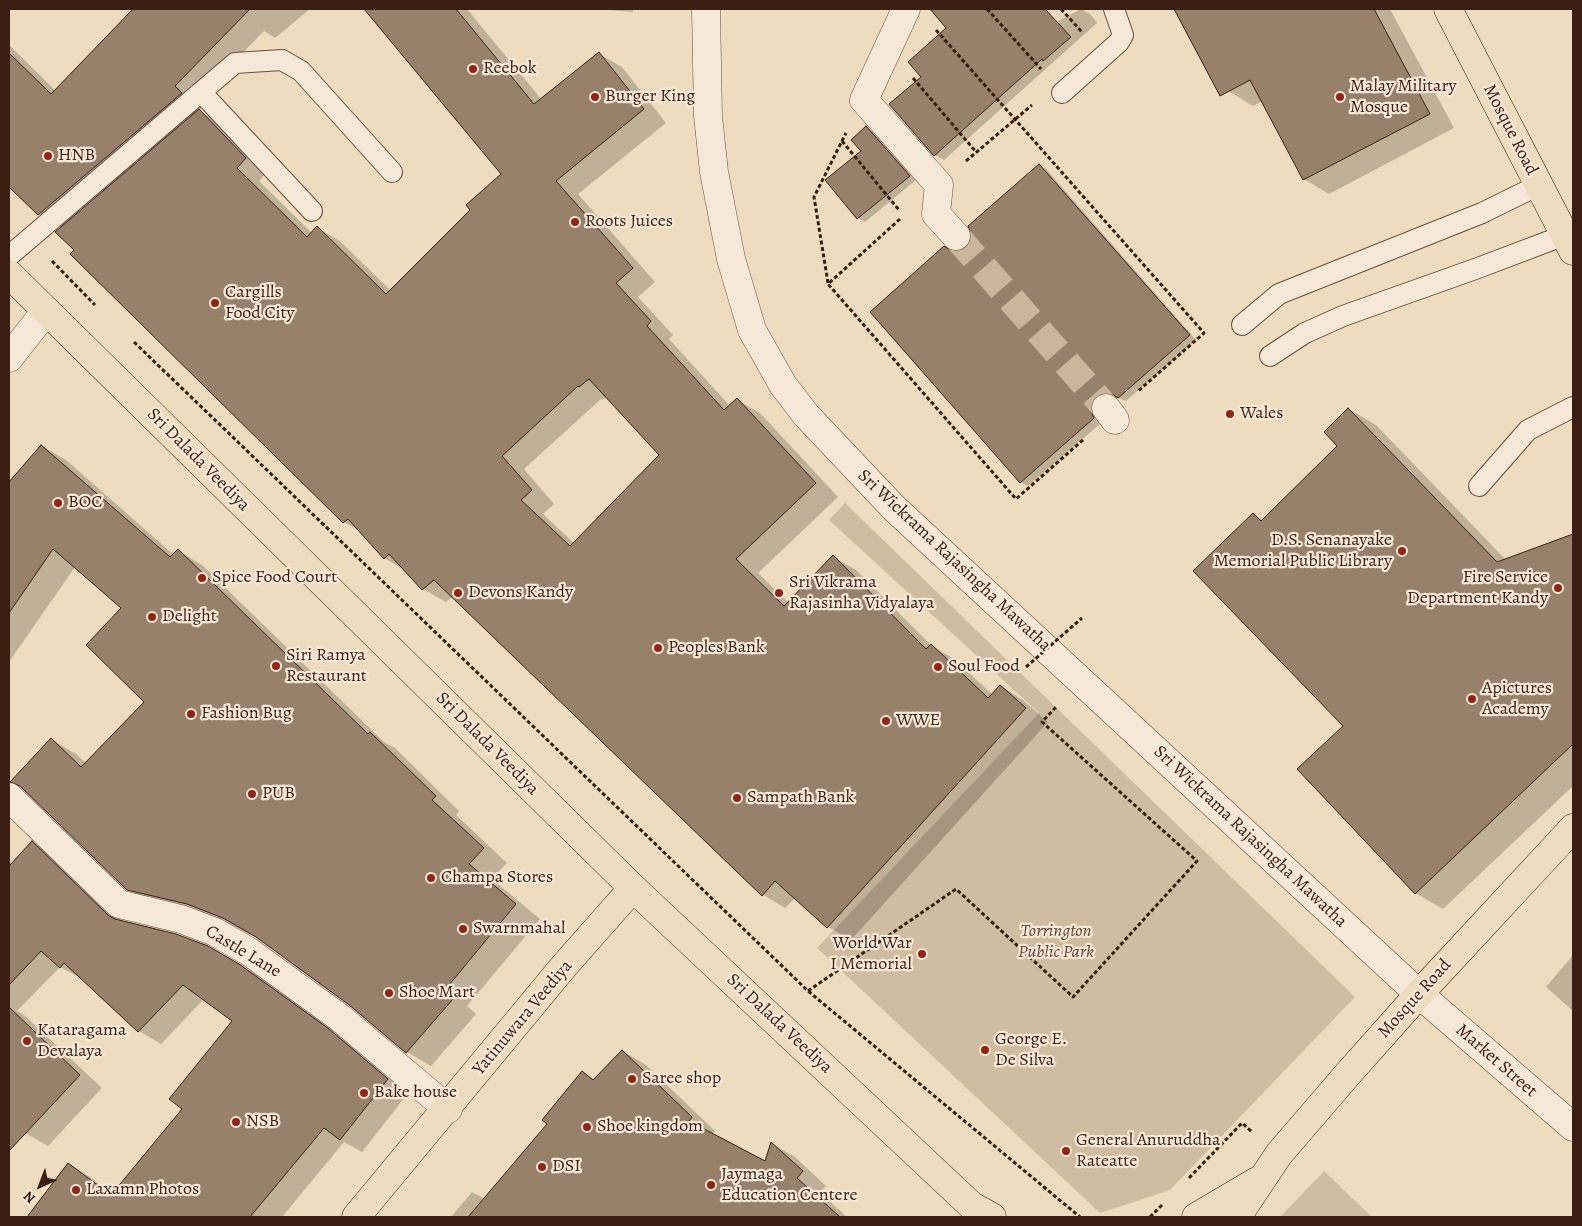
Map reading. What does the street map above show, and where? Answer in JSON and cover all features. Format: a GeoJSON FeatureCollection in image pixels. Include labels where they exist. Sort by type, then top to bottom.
{"type":"FeatureCollection","features":[{"type":"Feature","properties":{"kind":"main road","name":"Mosque Road"},"geometry":{"type":"LineString","coordinates":[[1448,9],[1569,243]]}},
{"type":"Feature","properties":{"kind":"main road","name":"Sri Dalada Veediya"},"geometry":{"type":"LineString","coordinates":[[9,274],[634,888],[976,1214]]}},
{"type":"Feature","properties":{"kind":"main road","name":"Mosque Road"},"geometry":{"type":"LineString","coordinates":[[1237,1217],[1279,1154],[1419,994],[1573,828]]}},
{"type":"Feature","properties":{"kind":"main road","name":"Yatinuwara Veediya"},"geometry":{"type":"LineString","coordinates":[[358,1216],[564,966],[634,888]]}},
{"type":"Feature","properties":{"kind":"main road","name":"Mosque Road"},"geometry":{"type":"LineString","coordinates":[[1196,1217],[1264,1176]]}},
{"type":"Feature","properties":{"kind":"street","name":"Sri Wickrama Rajasingha Mawatha"},"geometry":{"type":"LineString","coordinates":[[706,9],[708,116],[723,224],[752,330],[783,385],[812,422],[894,508],[1419,994]]}},
{"type":"Feature","properties":{"kind":"street"},"geometry":{"type":"LineString","coordinates":[[906,9],[864,100],[939,185],[936,214],[956,236]]}},
{"type":"Feature","properties":{"kind":"street"},"geometry":{"type":"LineString","coordinates":[[9,358],[46,311]]}},
{"type":"Feature","properties":{"kind":"street","name":"Castle Lane"},"geometry":{"type":"LineString","coordinates":[[9,797],[119,904],[180,919],[215,932],[248,951],[339,1017],[448,1109]]}},
{"type":"Feature","properties":{"kind":"street","name":"Market Street"},"geometry":{"type":"LineString","coordinates":[[1419,994],[1573,1128]]}},
{"type":"Feature","properties":{"kind":"lane"},"geometry":{"type":"LineString","coordinates":[[1062,93],[1119,42],[1123,35],[1114,9]]}},
{"type":"Feature","properties":{"kind":"lane"},"geometry":{"type":"LineString","coordinates":[[9,256],[235,63],[282,60],[301,71],[392,172]]}},
{"type":"Feature","properties":{"kind":"lane"},"geometry":{"type":"LineString","coordinates":[[201,92],[312,212]]}},
{"type":"Feature","properties":{"kind":"lane"},"geometry":{"type":"LineString","coordinates":[[1242,325],[1278,294],[1482,213],[1539,185]]}},
{"type":"Feature","properties":{"kind":"lane"},"geometry":{"type":"LineString","coordinates":[[1270,356],[1305,333],[1343,316],[1478,268],[1569,243]]}},
{"type":"Feature","properties":{"kind":"lane"},"geometry":{"type":"LineString","coordinates":[[1479,486],[1528,430],[1573,407]]}},
{"type":"Feature","properties":{"kind":"path"},"geometry":{"type":"LineString","coordinates":[[987,9],[1041,69]]}},
{"type":"Feature","properties":{"kind":"path"},"geometry":{"type":"LineString","coordinates":[[828,284],[904,215],[842,141],[814,197],[828,284],[1016,499],[1204,333],[931,23]]}},
{"type":"Feature","properties":{"kind":"path"},"geometry":{"type":"LineString","coordinates":[[888,49],[976,152]]}},
{"type":"Feature","properties":{"kind":"path"},"geometry":{"type":"LineString","coordinates":[[939,185],[1014,118]]}},
{"type":"Feature","properties":{"kind":"path"},"geometry":{"type":"LineString","coordinates":[[30,240],[101,310]]}},
{"type":"Feature","properties":{"kind":"path"},"geometry":{"type":"LineString","coordinates":[[129,338],[808,991],[1080,1217]]}},
{"type":"Feature","properties":{"kind":"path"},"geometry":{"type":"LineString","coordinates":[[1033,675],[1026,667],[1082,618]]}},
{"type":"Feature","properties":{"kind":"path"},"geometry":{"type":"LineString","coordinates":[[808,991],[956,889],[1073,997],[1197,861],[1042,722],[1059,704]]}},
{"type":"Feature","properties":{"kind":"green space","name":"Torrington Public Park"},"geometry":{"type":"Polygon","coordinates":[[[845,503],[1355,997],[1170,1190],[1100,1213],[817,948],[1039,713],[829,520],[845,503]]]}},
{"type":"Feature","properties":{"kind":"green space"},"geometry":{"type":"Polygon","coordinates":[[[1324,1171],[1372,1217],[1280,1217],[1324,1171]]]}},
{"type":"Feature","properties":{"kind":"building"},"geometry":{"type":"Polygon","coordinates":[[[133,9],[250,9],[175,86],[182,93],[38,215],[9,187],[9,53],[51,94],[133,9]]]}},
{"type":"Feature","properties":{"kind":"building"},"geometry":{"type":"Polygon","coordinates":[[[364,9],[456,9],[534,104],[599,52],[644,109],[556,181],[633,268],[616,283],[651,321],[647,326],[724,410],[737,398],[816,483],[736,559],[784,606],[833,555],[926,649],[931,644],[988,698],[1000,685],[1026,708],[827,928],[775,881],[762,896],[434,580],[422,590],[389,554],[384,559],[348,519],[343,523],[70,254],[74,250],[55,232],[199,109],[246,158],[237,168],[307,237],[317,226],[386,294],[470,210],[466,205],[501,174],[364,9]],[[589,379],[578,386],[502,456],[532,490],[521,500],[570,546],[659,455],[589,379]]]}},
{"type":"Feature","properties":{"kind":"building"},"geometry":{"type":"Polygon","coordinates":[[[930,9],[1045,9],[1071,37],[1043,61],[1042,59],[934,156],[889,104],[921,77],[908,62],[946,28],[930,9]]]}},
{"type":"Feature","properties":{"kind":"building","name":"Malay Military Mosque"},"geometry":{"type":"Polygon","coordinates":[[[1174,9],[1374,9],[1430,114],[1303,180],[1250,80],[1220,96],[1174,9]]]}},
{"type":"Feature","properties":{"kind":"building"},"geometry":{"type":"Polygon","coordinates":[[[866,126],[910,176],[857,219],[825,180],[861,151],[851,140],[866,126]]]}},
{"type":"Feature","properties":{"kind":"building"},"geometry":{"type":"Polygon","coordinates":[[[1039,164],[1190,335],[1118,398],[1105,392],[1096,396],[1092,401],[1090,409],[1094,418],[1020,483],[870,312],[944,246],[952,251],[966,248],[971,240],[968,226],[1039,164]]]}},
{"type":"Feature","properties":{"kind":"building"},"geometry":{"type":"Polygon","coordinates":[[[1348,408],[1497,562],[1573,534],[1573,744],[1415,894],[1297,769],[1343,726],[1193,571],[1253,513],[1261,521],[1337,446],[1324,432],[1348,408]]]}},
{"type":"Feature","properties":{"kind":"building"},"geometry":{"type":"Polygon","coordinates":[[[41,445],[170,557],[178,549],[368,734],[370,732],[436,796],[432,800],[484,848],[469,864],[516,904],[444,991],[453,999],[406,1053],[348,1004],[256,937],[223,918],[187,904],[127,890],[20,786],[10,782],[51,738],[81,767],[144,702],[86,645],[121,608],[53,549],[9,613],[9,482],[41,445]]]}},
{"type":"Feature","properties":{"kind":"building"},"geometry":{"type":"Polygon","coordinates":[[[32,841],[109,916],[176,934],[208,946],[239,964],[329,1029],[388,1079],[340,1140],[324,1128],[250,1217],[27,1217],[68,1163],[111,1195],[182,1109],[169,1099],[232,1021],[183,985],[138,1032],[64,963],[60,968],[41,951],[9,985],[9,866],[32,841]]]}},
{"type":"Feature","properties":{"kind":"building","name":"Kataragama Devalaya"},"geometry":{"type":"Polygon","coordinates":[[[9,1007],[80,1075],[9,1151],[9,1007]]]}},
{"type":"Feature","properties":{"kind":"building"},"geometry":{"type":"Polygon","coordinates":[[[622,1050],[692,1117],[689,1121],[765,1161],[771,1142],[803,1171],[797,1178],[840,1217],[468,1217],[547,1124],[542,1120],[582,1071],[593,1080],[622,1050]]]}},
{"type":"Feature","properties":{"kind":"tunnel"},"geometry":{"type":"LineString","coordinates":[[956,236],[1106,408]]}},
{"type":"Feature","properties":{"kind":"place","name":"Reebok"},"geometry":{"type":"Point","coordinates":[473,69]}},
{"type":"Feature","properties":{"kind":"place","name":"Burger King"},"geometry":{"type":"Point","coordinates":[595,97]}},
{"type":"Feature","properties":{"kind":"place","name":"Malay Military Mosque"},"geometry":{"type":"Point","coordinates":[1340,97]}},
{"type":"Feature","properties":{"kind":"place","name":"HNB"},"geometry":{"type":"Point","coordinates":[48,156]}},
{"type":"Feature","properties":{"kind":"place","name":"Roots Juices"},"geometry":{"type":"Point","coordinates":[575,222]}},
{"type":"Feature","properties":{"kind":"place","name":"Cargills Food City"},"geometry":{"type":"Point","coordinates":[215,303]}},
{"type":"Feature","properties":{"kind":"place","name":"Wales"},"geometry":{"type":"Point","coordinates":[1230,414]}},
{"type":"Feature","properties":{"kind":"place","name":"BOC"},"geometry":{"type":"Point","coordinates":[58,503]}},
{"type":"Feature","properties":{"kind":"place","name":"D.S. Senanayake Memorial Public Library"},"geometry":{"type":"Point","coordinates":[1402,551]}},
{"type":"Feature","properties":{"kind":"place","name":"Spice Food Court"},"geometry":{"type":"Point","coordinates":[202,578]}},
{"type":"Feature","properties":{"kind":"place","name":"Fire Service Department Kandy"},"geometry":{"type":"Point","coordinates":[1558,588]}},
{"type":"Feature","properties":{"kind":"place","name":"Devons Kandy"},"geometry":{"type":"Point","coordinates":[458,593]}},
{"type":"Feature","properties":{"kind":"place","name":"Sri Vikrama Rajasinha Vidyalaya"},"geometry":{"type":"Point","coordinates":[779,593]}},
{"type":"Feature","properties":{"kind":"place","name":"Delight"},"geometry":{"type":"Point","coordinates":[152,617]}},
{"type":"Feature","properties":{"kind":"place","name":"Peoples Bank"},"geometry":{"type":"Point","coordinates":[658,648]}},
{"type":"Feature","properties":{"kind":"place","name":"Siri Ramya Restaurant"},"geometry":{"type":"Point","coordinates":[276,666]}},
{"type":"Feature","properties":{"kind":"place","name":"Soul Food"},"geometry":{"type":"Point","coordinates":[938,667]}},
{"type":"Feature","properties":{"kind":"place","name":"Apictures Academy"},"geometry":{"type":"Point","coordinates":[1472,699]}},
{"type":"Feature","properties":{"kind":"place","name":"Fashion Bug"},"geometry":{"type":"Point","coordinates":[191,714]}},
{"type":"Feature","properties":{"kind":"place","name":"WWE"},"geometry":{"type":"Point","coordinates":[886,721]}},
{"type":"Feature","properties":{"kind":"place","name":"PUB"},"geometry":{"type":"Point","coordinates":[252,794]}},
{"type":"Feature","properties":{"kind":"place","name":"Sampath Bank"},"geometry":{"type":"Point","coordinates":[737,798]}},
{"type":"Feature","properties":{"kind":"place","name":"Champa Stores"},"geometry":{"type":"Point","coordinates":[431,878]}},
{"type":"Feature","properties":{"kind":"place","name":"Swarnmahal"},"geometry":{"type":"Point","coordinates":[463,929]}},
{"type":"Feature","properties":{"kind":"place","name":"World War I Memorial"},"geometry":{"type":"Point","coordinates":[922,954]}},
{"type":"Feature","properties":{"kind":"place","name":"Shoe Mart"},"geometry":{"type":"Point","coordinates":[389,993]}},
{"type":"Feature","properties":{"kind":"place","name":"Kataragama Devalaya"},"geometry":{"type":"Point","coordinates":[27,1041]}},
{"type":"Feature","properties":{"kind":"place","name":"George E. De Silva"},"geometry":{"type":"Point","coordinates":[985,1050]}},
{"type":"Feature","properties":{"kind":"place","name":"Saree shop"},"geometry":{"type":"Point","coordinates":[632,1079]}},
{"type":"Feature","properties":{"kind":"place","name":"Bake house"},"geometry":{"type":"Point","coordinates":[364,1093]}},
{"type":"Feature","properties":{"kind":"place","name":"NSB"},"geometry":{"type":"Point","coordinates":[236,1122]}},
{"type":"Feature","properties":{"kind":"place","name":"Shoe kingdom"},"geometry":{"type":"Point","coordinates":[587,1127]}},
{"type":"Feature","properties":{"kind":"place","name":"General Anuruddha Rateatte"},"geometry":{"type":"Point","coordinates":[1066,1151]}},
{"type":"Feature","properties":{"kind":"place","name":"DSI"},"geometry":{"type":"Point","coordinates":[542,1167]}},
{"type":"Feature","properties":{"kind":"place","name":"Jaymaga Education Centere"},"geometry":{"type":"Point","coordinates":[711,1185]}},
{"type":"Feature","properties":{"kind":"place","name":"Laxamn Photos"},"geometry":{"type":"Point","coordinates":[76,1190]}}]}
